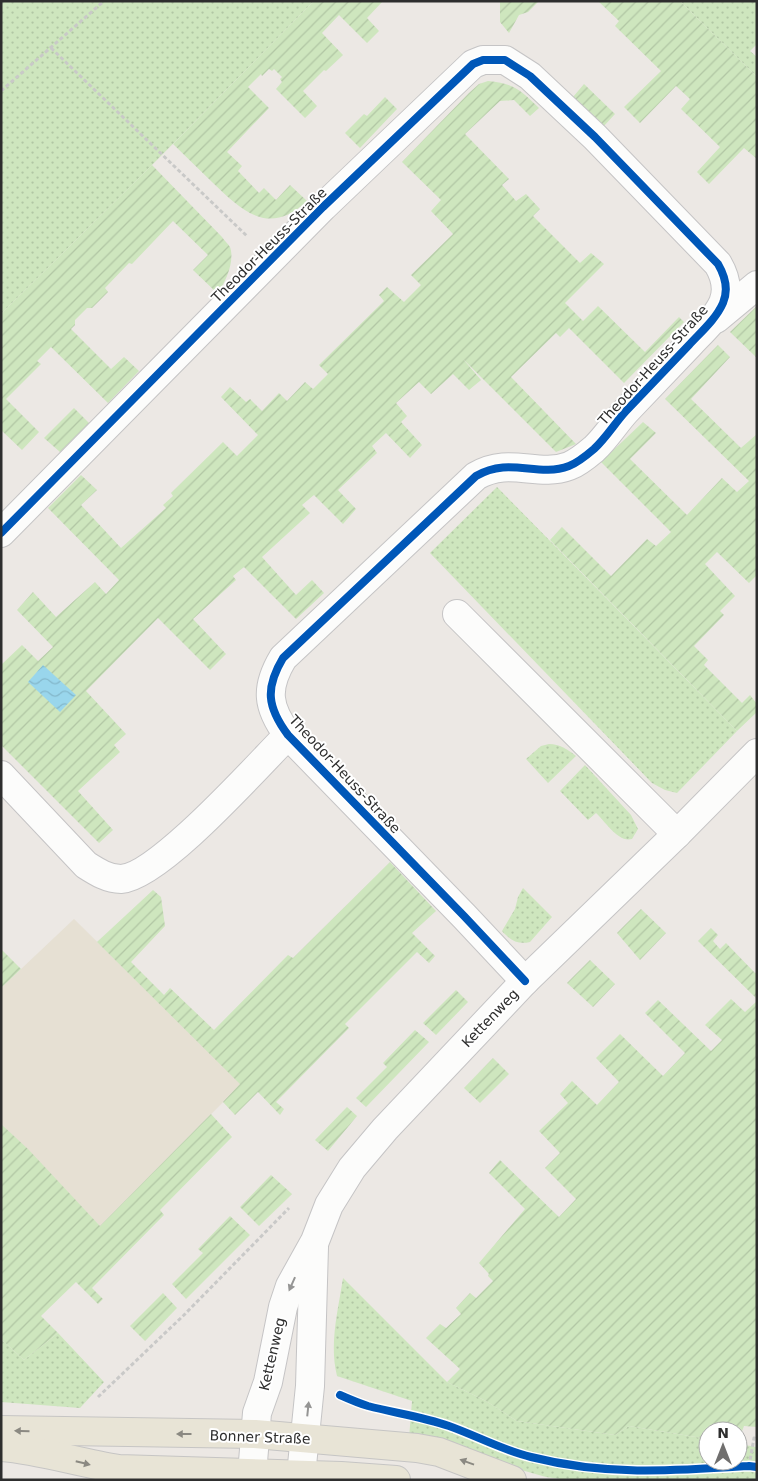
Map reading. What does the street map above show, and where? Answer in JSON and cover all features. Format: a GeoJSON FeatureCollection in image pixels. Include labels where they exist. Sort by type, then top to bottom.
{"type":"FeatureCollection","features":[{"type":"Feature","properties":{"kind":"main road","name":"Bonner Straße"},"geometry":{"type":"LineString","coordinates":[[1,1430],[255,1434],[418,1448],[439,1452],[512,1480]]}},
{"type":"Feature","properties":{"kind":"main road"},"geometry":{"type":"LineString","coordinates":[[1,1447],[33,1451],[119,1469],[341,1476],[396,1480]]}},
{"type":"Feature","properties":{"kind":"street","name":"Theodor-Heuss-Straße"},"geometry":{"type":"LineString","coordinates":[[1,533],[323,207],[473,64],[484,60],[505,60],[530,76],[595,137],[718,264],[725,278],[726,294],[720,308],[707,325],[594,449],[570,466],[564,468],[553,470],[500,467],[487,470],[476,476],[283,658],[274,672],[270,696],[274,715],[288,735],[525,981]]}},
{"type":"Feature","properties":{"kind":"street","name":"Theodor-Heuss-Straße"},"geometry":{"type":"LineString","coordinates":[[707,325],[757,285]]}},
{"type":"Feature","properties":{"kind":"street"},"geometry":{"type":"LineString","coordinates":[[457,614],[677,834]]}},
{"type":"Feature","properties":{"kind":"street","name":"Theodor-Heuss-Straße"},"geometry":{"type":"LineString","coordinates":[[1,775],[86,865],[103,876],[122,879],[136,875],[160,860],[220,805],[288,735]]}},
{"type":"Feature","properties":{"kind":"street","name":"Kettenweg"},"geometry":{"type":"LineString","coordinates":[[252,1474],[257,1413],[268,1382],[283,1307],[290,1286],[315,1241],[329,1205],[352,1168],[385,1128],[525,981],[677,834],[757,753]]}},
{"type":"Feature","properties":{"kind":"street","name":"Kettenweg"},"geometry":{"type":"LineString","coordinates":[[301,1475],[310,1386],[315,1241]]}},
{"type":"Feature","properties":{"kind":"path"},"geometry":{"type":"LineString","coordinates":[[1,91],[104,1]]}},
{"type":"Feature","properties":{"kind":"path"},"geometry":{"type":"LineString","coordinates":[[51,48],[272,260]]}},
{"type":"Feature","properties":{"kind":"path"},"geometry":{"type":"LineString","coordinates":[[94,1401],[184,1315],[294,1204]]}},
{"type":"Feature","properties":{"kind":"path"},"geometry":{"type":"LineString","coordinates":[[749,1466],[754,1438],[757,1439]]}},
{"type":"Feature","properties":{"kind":"shaded area"},"geometry":{"type":"Polygon","coordinates":[[[74,919],[241,1084],[100,1226],[1,1124],[1,988],[74,919]]]}},
{"type":"Feature","properties":{"kind":"green space"},"geometry":{"type":"Polygon","coordinates":[[[1,1],[314,1],[1,314],[1,1]]]}},
{"type":"Feature","properties":{"kind":"green space"},"geometry":{"type":"Polygon","coordinates":[[[314,1],[383,1],[367,18],[379,31],[367,43],[339,15],[322,33],[343,55],[326,71],[324,70],[303,91],[317,106],[305,118],[276,89],[282,82],[280,79],[282,77],[274,69],[272,71],[269,69],[262,76],[261,74],[248,87],[269,108],[227,152],[242,166],[238,171],[259,193],[264,188],[276,200],[290,185],[307,201],[293,212],[280,217],[256,216],[223,193],[173,144],[314,1]]]}},
{"type":"Feature","properties":{"kind":"green space"},"geometry":{"type":"Polygon","coordinates":[[[500,1],[539,1],[528,12],[519,15],[509,33],[500,22],[500,1]]]}},
{"type":"Feature","properties":{"kind":"green space"},"geometry":{"type":"Polygon","coordinates":[[[598,1],[680,1],[757,77],[757,159],[744,148],[709,184],[697,172],[720,147],[681,109],[690,99],[676,86],[640,123],[624,107],[661,71],[615,26],[619,21],[598,1]]]}},
{"type":"Feature","properties":{"kind":"green space"},"geometry":{"type":"Polygon","coordinates":[[[680,1],[757,1],[757,44],[750,51],[757,57],[757,77],[680,1]]]}},
{"type":"Feature","properties":{"kind":"green space"},"geometry":{"type":"Polygon","coordinates":[[[488,81],[511,86],[539,108],[530,116],[514,100],[500,101],[465,134],[509,179],[502,185],[516,201],[526,194],[540,209],[533,216],[580,263],[591,253],[604,264],[565,303],[583,321],[598,306],[645,352],[679,317],[684,322],[624,383],[569,328],[560,337],[556,333],[511,377],[576,444],[556,452],[463,359],[481,380],[469,390],[453,374],[431,394],[419,382],[396,403],[407,416],[401,422],[422,445],[410,458],[386,433],[372,446],[377,453],[338,490],[356,509],[343,524],[314,495],[302,505],[310,513],[262,557],[296,595],[312,580],[324,593],[296,619],[244,567],[233,576],[236,580],[193,619],[226,654],[210,670],[158,618],[86,691],[126,734],[114,745],[120,752],[78,791],[113,830],[99,843],[1,745],[1,665],[22,645],[38,661],[53,647],[17,610],[33,592],[56,617],[95,582],[106,594],[119,580],[48,508],[81,475],[97,490],[81,505],[121,548],[166,508],[163,505],[173,496],[171,493],[223,442],[237,456],[258,435],[221,397],[230,387],[246,402],[250,399],[262,411],[279,393],[287,401],[305,382],[313,389],[328,374],[319,365],[384,301],[379,295],[387,287],[404,302],[421,285],[411,275],[453,234],[431,211],[441,200],[402,162],[469,93],[479,84],[488,81]]]}},
{"type":"Feature","properties":{"kind":"green space"},"geometry":{"type":"Polygon","coordinates":[[[584,84],[615,114],[603,127],[573,97],[584,84]]]}},
{"type":"Feature","properties":{"kind":"green space"},"geometry":{"type":"Polygon","coordinates":[[[385,97],[397,109],[360,148],[345,133],[364,114],[367,116],[385,97]]]}},
{"type":"Feature","properties":{"kind":"green space"},"geometry":{"type":"Polygon","coordinates":[[[152,165],[230,247],[230,265],[224,283],[217,293],[193,270],[208,255],[173,221],[132,264],[129,263],[105,288],[108,292],[92,308],[87,308],[75,320],[75,325],[71,329],[111,369],[124,357],[139,371],[108,403],[51,347],[37,361],[41,364],[6,399],[39,432],[22,450],[1,430],[1,314],[152,165]]]}},
{"type":"Feature","properties":{"kind":"green space"},"geometry":{"type":"Polygon","coordinates":[[[757,306],[757,358],[730,332],[757,306]]]}},
{"type":"Feature","properties":{"kind":"green space"},"geometry":{"type":"Polygon","coordinates":[[[718,345],[730,357],[691,399],[741,448],[757,434],[757,575],[749,583],[717,552],[705,564],[735,596],[720,611],[724,615],[694,646],[708,660],[704,665],[742,703],[750,695],[757,704],[757,712],[737,731],[550,540],[562,527],[611,576],[647,539],[656,546],[671,532],[601,462],[643,422],[656,433],[630,459],[687,515],[722,478],[737,492],[749,481],[665,399],[718,345]]]}},
{"type":"Feature","properties":{"kind":"green space"},"geometry":{"type":"Polygon","coordinates":[[[74,408],[89,423],[60,452],[44,438],[74,408]]]}},
{"type":"Feature","properties":{"kind":"green space"},"geometry":{"type":"Polygon","coordinates":[[[497,487],[737,731],[677,793],[665,790],[652,783],[430,553],[497,487]]]}},
{"type":"Feature","properties":{"kind":"green space"},"geometry":{"type":"Polygon","coordinates":[[[549,744],[563,747],[576,756],[548,783],[526,759],[541,746],[549,744]]]}},
{"type":"Feature","properties":{"kind":"green space"},"geometry":{"type":"Polygon","coordinates":[[[585,765],[631,815],[638,829],[632,839],[622,838],[617,835],[596,813],[588,820],[560,791],[585,765]]]}},
{"type":"Feature","properties":{"kind":"green space"},"geometry":{"type":"Polygon","coordinates":[[[390,862],[436,911],[412,933],[435,956],[429,963],[417,952],[345,1024],[349,1028],[276,1102],[284,1109],[280,1115],[258,1092],[235,1115],[223,1102],[240,1084],[97,942],[153,890],[161,897],[165,926],[131,962],[164,995],[170,988],[214,1030],[288,955],[293,958],[390,862]]]}},
{"type":"Feature","properties":{"kind":"green space"},"geometry":{"type":"Polygon","coordinates":[[[523,888],[552,917],[530,942],[522,943],[511,939],[502,931],[515,909],[523,888]]]}},
{"type":"Feature","properties":{"kind":"green space"},"geometry":{"type":"Polygon","coordinates":[[[641,909],[666,933],[640,960],[617,933],[641,909]]]}},
{"type":"Feature","properties":{"kind":"green space"},"geometry":{"type":"Polygon","coordinates":[[[711,928],[718,935],[713,941],[720,949],[726,943],[755,973],[757,972],[757,999],[698,941],[711,928]]]}},
{"type":"Feature","properties":{"kind":"green space"},"geometry":{"type":"Polygon","coordinates":[[[1,949],[21,969],[1,988],[1,949]]]}},
{"type":"Feature","properties":{"kind":"green space"},"geometry":{"type":"Polygon","coordinates":[[[590,960],[615,984],[593,1007],[567,983],[590,960]]]}},
{"type":"Feature","properties":{"kind":"green space"},"geometry":{"type":"Polygon","coordinates":[[[456,990],[468,1002],[436,1035],[423,1023],[456,990]]]}},
{"type":"Feature","properties":{"kind":"green space"},"geometry":{"type":"Polygon","coordinates":[[[731,999],[745,1012],[757,1001],[757,1427],[748,1426],[748,1421],[698,1421],[698,1437],[629,1426],[615,1435],[517,1421],[486,1401],[447,1382],[460,1369],[426,1338],[440,1324],[446,1328],[461,1314],[456,1308],[470,1293],[476,1298],[493,1281],[479,1263],[525,1209],[489,1173],[500,1160],[559,1217],[576,1199],[545,1168],[560,1153],[539,1131],[568,1103],[560,1094],[572,1081],[597,1105],[619,1082],[596,1058],[620,1034],[663,1076],[685,1053],[645,1013],[658,1000],[711,1051],[722,1040],[705,1025],[731,999]]]}},
{"type":"Feature","properties":{"kind":"green space"},"geometry":{"type":"Polygon","coordinates":[[[415,1030],[429,1042],[366,1107],[356,1098],[387,1067],[383,1063],[415,1030]]]}},
{"type":"Feature","properties":{"kind":"green space"},"geometry":{"type":"Polygon","coordinates":[[[493,1058],[509,1074],[480,1103],[464,1088],[493,1058]]]}},
{"type":"Feature","properties":{"kind":"green space"},"geometry":{"type":"Polygon","coordinates":[[[347,1107],[357,1116],[328,1151],[315,1140],[347,1107]]]}},
{"type":"Feature","properties":{"kind":"green space"},"geometry":{"type":"Polygon","coordinates":[[[211,1114],[232,1137],[160,1210],[164,1215],[92,1288],[103,1299],[98,1304],[76,1282],[41,1316],[58,1333],[24,1360],[1,1339],[1,1124],[28,1149],[100,1226],[211,1114]]]}},
{"type":"Feature","properties":{"kind":"green space"},"geometry":{"type":"Polygon","coordinates":[[[271,1175],[292,1194],[259,1226],[240,1207],[271,1175]]]}},
{"type":"Feature","properties":{"kind":"green space"},"geometry":{"type":"Polygon","coordinates":[[[230,1216],[250,1235],[186,1299],[172,1284],[203,1253],[198,1249],[230,1216]]]}},
{"type":"Feature","properties":{"kind":"green space"},"geometry":{"type":"Polygon","coordinates":[[[343,1278],[447,1382],[486,1401],[517,1421],[615,1435],[629,1426],[698,1437],[698,1471],[748,1471],[748,1446],[757,1447],[757,1480],[567,1480],[546,1477],[409,1438],[412,1401],[337,1376],[334,1340],[343,1278]]]}},
{"type":"Feature","properties":{"kind":"green space"},"geometry":{"type":"Polygon","coordinates":[[[163,1293],[177,1308],[145,1341],[130,1326],[163,1293]]]}},
{"type":"Feature","properties":{"kind":"green space"},"geometry":{"type":"Polygon","coordinates":[[[58,1333],[104,1382],[80,1408],[1,1402],[1,1339],[24,1360],[58,1333]]]}},
{"type":"Feature","properties":{"kind":"water"},"geometry":{"type":"Polygon","coordinates":[[[43,665],[76,695],[60,712],[28,682],[43,665]]]}},
{"type":"Feature","properties":{"kind":"cycle path"},"geometry":{"type":"LineString","coordinates":[[1,533],[323,207],[473,64],[483,60],[505,60],[530,76],[595,137],[718,264],[723,273],[725,283],[726,293],[723,303],[708,325],[626,411],[598,445],[582,459],[569,466],[557,469],[500,468],[488,470],[476,476],[283,658],[271,688],[272,706],[288,735],[525,981]]}},
{"type":"Feature","properties":{"kind":"cycle path"},"geometry":{"type":"LineString","coordinates":[[340,1395],[368,1406],[439,1423],[510,1451],[559,1463],[613,1470],[757,1467]]}}]}
